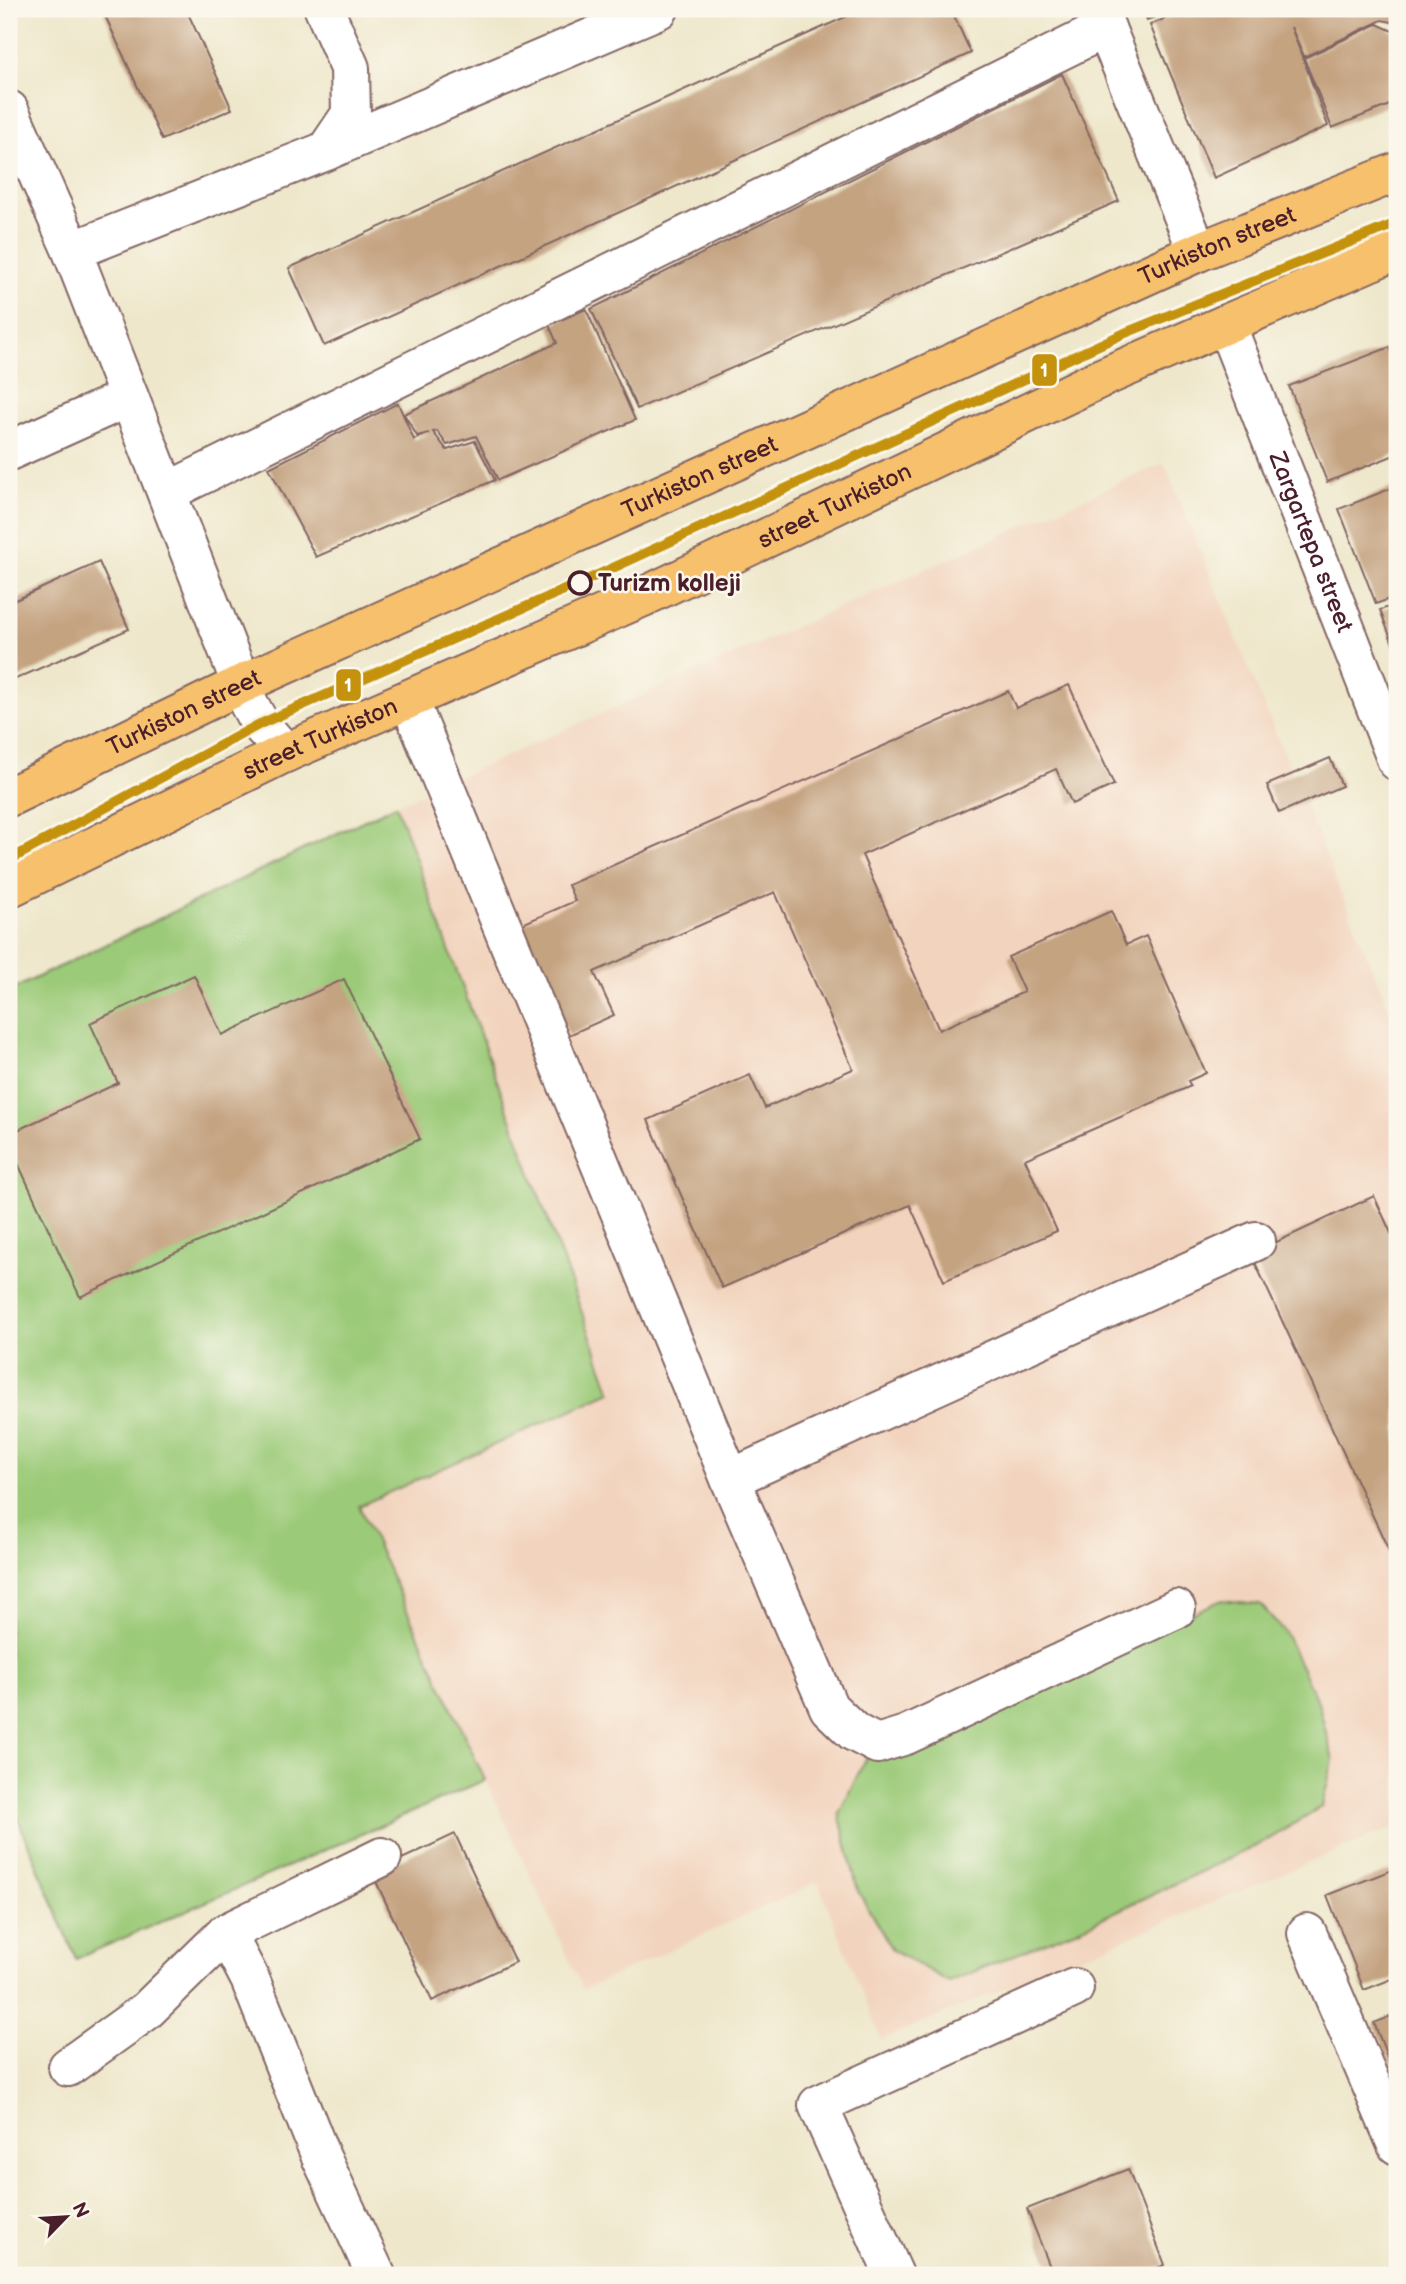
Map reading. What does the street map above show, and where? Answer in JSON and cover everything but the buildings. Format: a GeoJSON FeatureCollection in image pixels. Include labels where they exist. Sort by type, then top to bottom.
{"type":"FeatureCollection","features":[{"type":"Feature","properties":{"kind":"main road","name":"Turkiston street"},"geometry":{"type":"LineString","coordinates":[[9,797],[242,684],[1198,252],[1397,172]]}},
{"type":"Feature","properties":{"kind":"main road","name":"street Turkiston"},"geometry":{"type":"LineString","coordinates":[[9,888],[285,753],[643,597],[1087,384],[1397,250]]}},
{"type":"Feature","properties":{"kind":"street"},"geometry":{"type":"LineString","coordinates":[[324,9],[350,68],[351,103],[351,114],[326,151]]}},
{"type":"Feature","properties":{"kind":"street"},"geometry":{"type":"LineString","coordinates":[[72,251],[326,151],[659,9]]}},
{"type":"Feature","properties":{"kind":"street"},"geometry":{"type":"LineString","coordinates":[[167,492],[1102,18],[1198,252]]}},
{"type":"Feature","properties":{"kind":"street"},"geometry":{"type":"LineString","coordinates":[[9,110],[72,251],[249,704],[260,724],[285,753]]}},
{"type":"Feature","properties":{"kind":"street","name":"Zargartepa street"},"geometry":{"type":"LineString","coordinates":[[1226,324],[1397,761]]}},
{"type":"Feature","properties":{"kind":"street"},"geometry":{"type":"LineString","coordinates":[[9,451],[129,397]]}},
{"type":"Feature","properties":{"kind":"street"},"geometry":{"type":"LineString","coordinates":[[409,700],[730,1479],[829,1708],[854,1732],[877,1744],[906,1735],[1176,1609]]}},
{"type":"Feature","properties":{"kind":"street"},"geometry":{"type":"LineString","coordinates":[[730,1479],[1256,1241]]}},
{"type":"Feature","properties":{"kind":"street"},"geometry":{"type":"LineString","coordinates":[[68,2067],[146,2011],[226,1934],[382,1857]]}},
{"type":"Feature","properties":{"kind":"street"},"geometry":{"type":"LineString","coordinates":[[1307,1933],[1397,2145]]}},
{"type":"Feature","properties":{"kind":"street"},"geometry":{"type":"LineString","coordinates":[[226,1934],[250,1979],[321,2157],[376,2275]]}},
{"type":"Feature","properties":{"kind":"street"},"geometry":{"type":"LineString","coordinates":[[894,2275],[818,2105],[1074,1988]]}},
{"type":"Feature","properties":{"kind":"shaded area"},"geometry":{"type":"Polygon","coordinates":[[[1164,463],[1397,1028],[1397,1826],[881,2040],[818,1882],[583,1990],[359,1506],[611,1392],[396,805],[1164,463]]]}},
{"type":"Feature","properties":{"kind":"green space"},"geometry":{"type":"Polygon","coordinates":[[[396,805],[611,1392],[359,1506],[485,1780],[76,1959],[9,1797],[9,991],[396,805]]]}},
{"type":"Feature","properties":{"kind":"green space"},"geometry":{"type":"Polygon","coordinates":[[[1222,1600],[1260,1604],[1284,1631],[1319,1705],[1333,1760],[1322,1806],[1266,1841],[1085,1926],[949,1982],[892,1950],[858,1891],[839,1813],[867,1756],[1222,1600]]]}},
{"type":"Feature","properties":{"kind":"transit line","name":"1"},"geometry":{"type":"LineString","coordinates":[[9,860],[260,724],[580,583],[1125,333],[1397,223]]}},
{"type":"Feature","properties":{"kind":"place","name":"Turizm kolleji"},"geometry":{"type":"Point","coordinates":[580,583]}}]}
